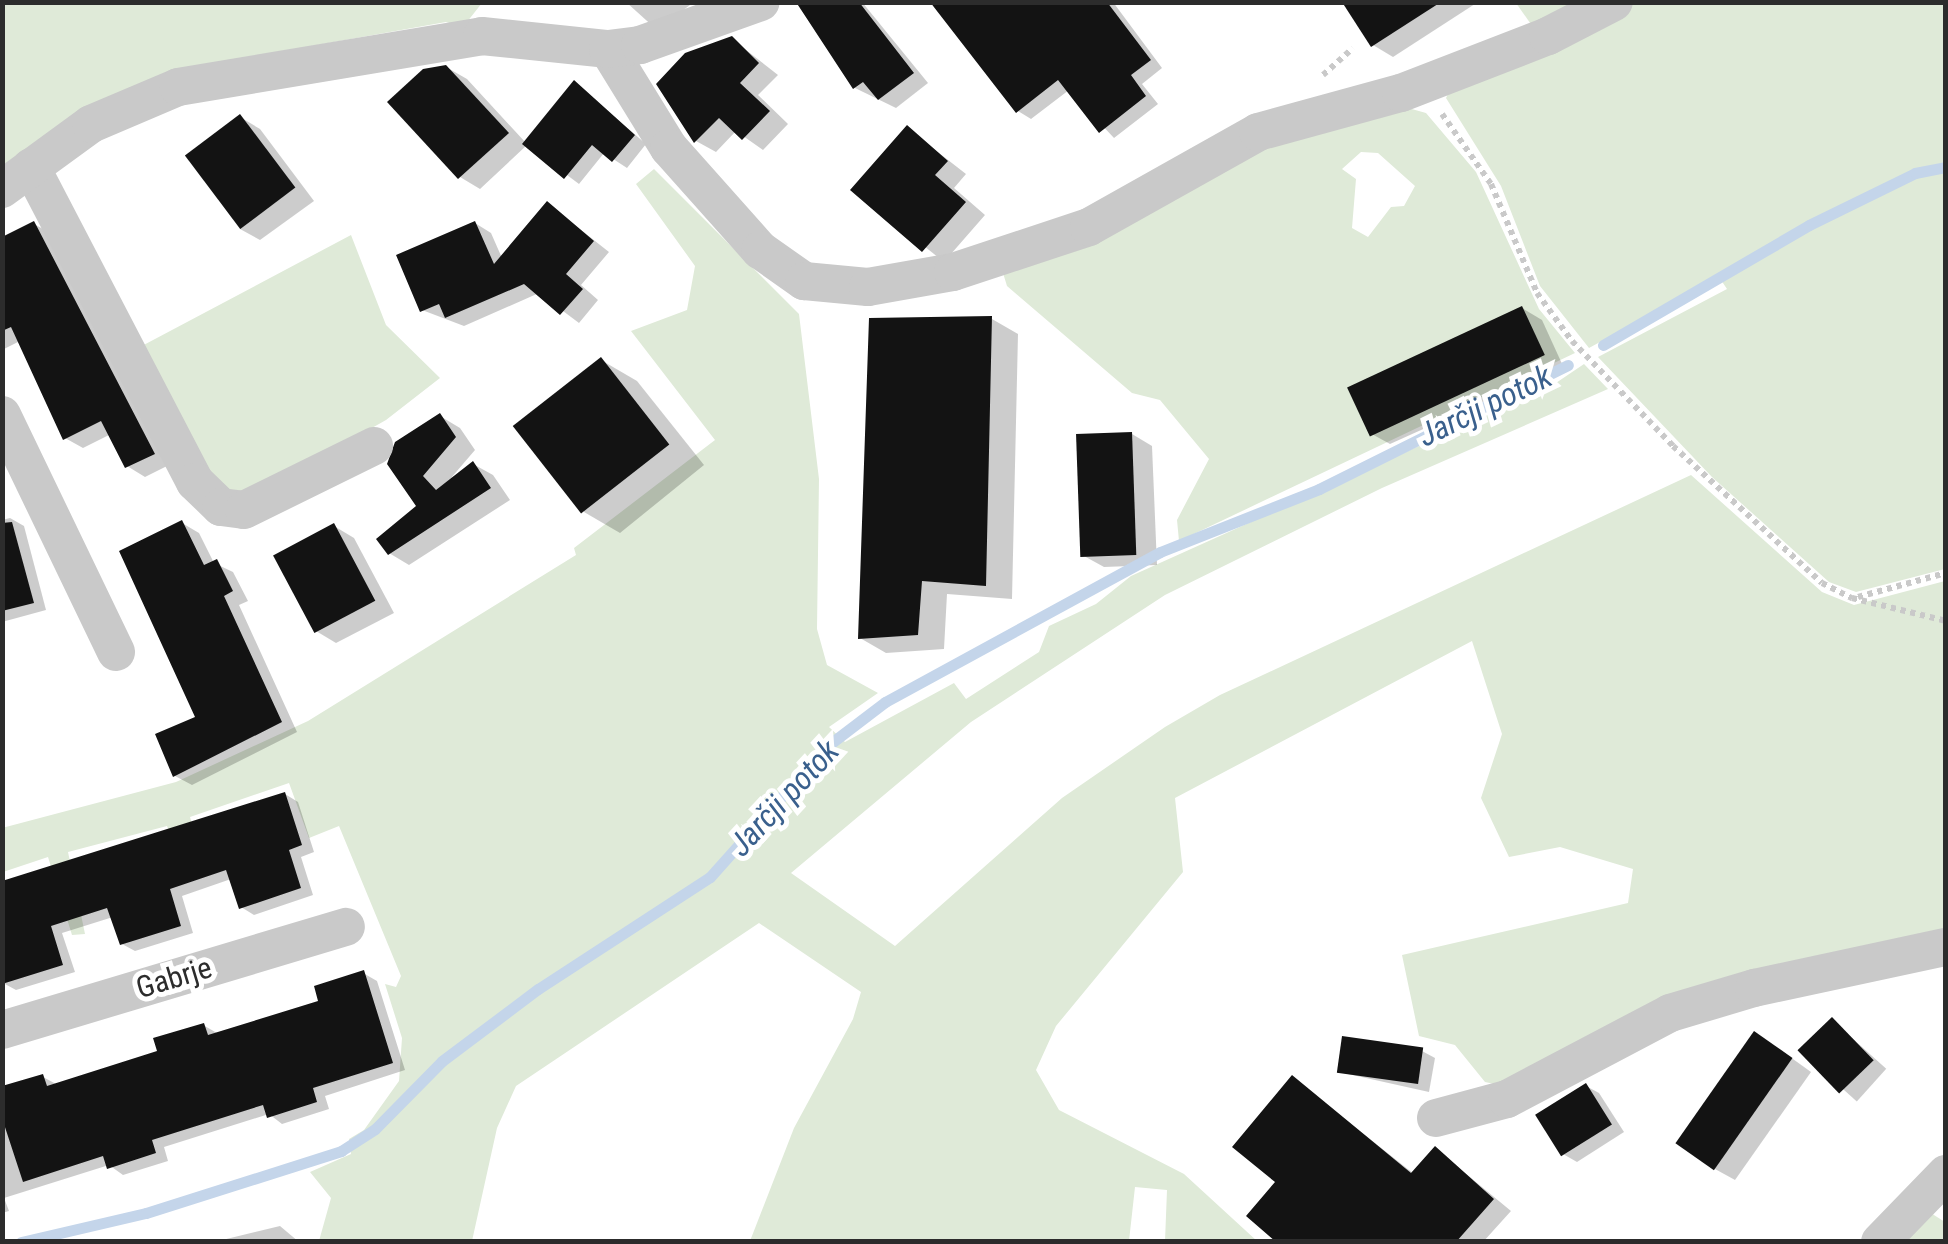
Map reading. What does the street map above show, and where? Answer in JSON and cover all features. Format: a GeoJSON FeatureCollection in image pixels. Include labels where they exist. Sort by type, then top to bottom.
{"type":"FeatureCollection","features":[{"type":"Feature","properties":{"kind":"street"},"geometry":{"type":"LineString","coordinates":[[374,446],[244,510],[221,507],[196,482],[17,178],[90,124],[178,87],[482,36],[608,48],[659,40],[761,2]]}},
{"type":"Feature","properties":{"kind":"street"},"geometry":{"type":"LineString","coordinates":[[608,48],[669,148],[760,250],[804,280],[868,287],[953,272],[1089,228],[1258,132],[1419,86],[1614,2]]}},
{"type":"Feature","properties":{"kind":"street"},"geometry":{"type":"LineString","coordinates":[[2,415],[116,652]]}},
{"type":"Feature","properties":{"kind":"street","name":"Gabrje"},"geometry":{"type":"LineString","coordinates":[[2,1030],[346,927]]}},
{"type":"Feature","properties":{"kind":"street"},"geometry":{"type":"LineString","coordinates":[[1436,1118],[1507,1100],[1670,1013],[1754,988],[1946,947]]}},
{"type":"Feature","properties":{"kind":"street"},"geometry":{"type":"LineString","coordinates":[[1880,1242],[1946,1174]]}},
{"type":"Feature","properties":{"kind":"path"},"geometry":{"type":"LineString","coordinates":[[1419,86],[1491,184],[1537,293],[1572,341],[1753,523],[1822,583],[1852,598],[1946,622]]}},
{"type":"Feature","properties":{"kind":"path"},"geometry":{"type":"LineString","coordinates":[[1852,598],[1946,573]]}},
{"type":"Feature","properties":{"kind":"green space"},"geometry":{"type":"Polygon","coordinates":[[[3,3],[482,3],[463,27],[446,22],[183,69],[3,165],[3,3]]]}},
{"type":"Feature","properties":{"kind":"green space"},"geometry":{"type":"Polygon","coordinates":[[[1516,3],[1592,3],[1535,30],[1516,3]]]}},
{"type":"Feature","properties":{"kind":"green space"},"geometry":{"type":"Polygon","coordinates":[[[1634,3],[1945,3],[1945,569],[1856,592],[1829,582],[1712,477],[1598,357],[1727,289],[1719,277],[1589,348],[1540,286],[1501,186],[1446,98],[1453,84],[1634,3]]]}},
{"type":"Feature","properties":{"kind":"green space"},"geometry":{"type":"Polygon","coordinates":[[[1401,106],[1426,113],[1476,172],[1539,309],[1575,353],[1179,541],[1177,520],[1209,459],[1160,400],[1132,393],[1007,286],[1003,273],[1282,132],[1401,106]],[[1361,152],[1342,169],[1356,179],[1352,228],[1368,237],[1391,207],[1404,206],[1415,186],[1378,153],[1361,152]]]}},
{"type":"Feature","properties":{"kind":"green space"},"geometry":{"type":"Polygon","coordinates":[[[654,169],[799,314],[819,479],[817,629],[827,665],[878,693],[829,727],[845,742],[954,683],[966,699],[1039,652],[1049,626],[1096,604],[1131,576],[1550,387],[1584,364],[1608,389],[1382,488],[1165,595],[971,722],[791,873],[895,946],[1062,798],[1165,727],[1220,695],[1691,475],[1822,592],[1854,605],[1945,581],[1945,932],[1513,1088],[1485,1082],[1455,1045],[1419,1036],[1402,955],[1628,903],[1633,869],[1560,847],[1509,857],[1481,798],[1502,734],[1472,641],[1175,798],[1183,872],[1056,1026],[1036,1070],[1059,1110],[1184,1174],[1257,1241],[1165,1241],[1167,1190],[1135,1187],[1129,1241],[750,1241],[794,1128],[853,1019],[861,992],[759,923],[516,1086],[497,1128],[472,1241],[319,1241],[331,1198],[310,1172],[351,1154],[349,1139],[364,1130],[399,1081],[402,1038],[385,984],[396,987],[401,976],[339,826],[309,838],[289,783],[190,817],[202,860],[183,869],[167,826],[68,852],[85,934],[72,935],[48,857],[3,872],[2,828],[176,782],[308,721],[576,555],[574,548],[715,440],[631,331],[687,310],[695,266],[636,184],[654,169]]]}},
{"type":"Feature","properties":{"kind":"green space"},"geometry":{"type":"Polygon","coordinates":[[[351,235],[386,325],[440,378],[386,420],[282,479],[255,492],[221,494],[138,348],[351,235]]]}},
{"type":"Feature","properties":{"kind":"green space"},"geometry":{"type":"Polygon","coordinates":[[[1926,1210],[1945,1222],[1945,1241],[1895,1242],[1926,1210]]]}},
{"type":"Feature","properties":{"kind":"building"},"geometry":{"type":"Polygon","coordinates":[[[796,2],[859,2],[914,73],[878,100],[863,82],[853,89],[796,2]]]}},
{"type":"Feature","properties":{"kind":"building"},"geometry":{"type":"Polygon","coordinates":[[[930,2],[1107,2],[1151,60],[1131,75],[1146,96],[1099,133],[1058,80],[1016,113],[930,2]]]}},
{"type":"Feature","properties":{"kind":"building"},"geometry":{"type":"Polygon","coordinates":[[[1342,2],[1441,2],[1371,47],[1342,2]]]}},
{"type":"Feature","properties":{"kind":"building"},"geometry":{"type":"Polygon","coordinates":[[[732,36],[759,63],[740,83],[770,111],[742,140],[719,118],[694,143],[656,84],[685,53],[732,36]]]}},
{"type":"Feature","properties":{"kind":"building"},"geometry":{"type":"Polygon","coordinates":[[[446,65],[509,133],[458,179],[387,102],[423,69],[446,65]]]}},
{"type":"Feature","properties":{"kind":"building"},"geometry":{"type":"Polygon","coordinates":[[[574,80],[635,135],[612,162],[592,145],[564,179],[522,144],[574,80]]]}},
{"type":"Feature","properties":{"kind":"building"},"geometry":{"type":"Polygon","coordinates":[[[240,114],[295,187],[240,229],[185,156],[240,114]]]}},
{"type":"Feature","properties":{"kind":"building"},"geometry":{"type":"Polygon","coordinates":[[[907,125],[948,161],[935,175],[966,202],[922,252],[850,190],[907,125]]]}},
{"type":"Feature","properties":{"kind":"building"},"geometry":{"type":"Polygon","coordinates":[[[547,201],[594,241],[566,274],[583,289],[560,315],[524,284],[445,318],[439,304],[420,312],[396,255],[475,221],[494,264],[547,201]]]}},
{"type":"Feature","properties":{"kind":"building"},"geometry":{"type":"Polygon","coordinates":[[[34,221],[155,454],[125,468],[101,421],[63,440],[11,327],[2,331],[2,237],[34,221]]]}},
{"type":"Feature","properties":{"kind":"building"},"geometry":{"type":"Polygon","coordinates":[[[1522,306],[1545,355],[1370,437],[1347,388],[1522,306]]]}},
{"type":"Feature","properties":{"kind":"building"},"geometry":{"type":"Polygon","coordinates":[[[992,316],[986,586],[922,581],[918,635],[858,639],[869,318],[992,316]]]}},
{"type":"Feature","properties":{"kind":"building"},"geometry":{"type":"Polygon","coordinates":[[[601,357],[669,444],[581,513],[513,426],[601,357]]]}},
{"type":"Feature","properties":{"kind":"building"},"geometry":{"type":"Polygon","coordinates":[[[440,413],[456,437],[423,476],[436,490],[473,461],[491,488],[388,555],[376,539],[416,506],[387,464],[395,442],[440,413]]]}},
{"type":"Feature","properties":{"kind":"building"},"geometry":{"type":"Polygon","coordinates":[[[1132,432],[1136,555],[1080,557],[1076,434],[1132,432]]]}},
{"type":"Feature","properties":{"kind":"building"},"geometry":{"type":"Polygon","coordinates":[[[182,520],[204,565],[217,559],[233,591],[224,596],[282,722],[173,777],[155,734],[195,717],[119,551],[182,520]]]}},
{"type":"Feature","properties":{"kind":"building"},"geometry":{"type":"Polygon","coordinates":[[[12,522],[34,603],[2,611],[2,523],[12,522]]]}},
{"type":"Feature","properties":{"kind":"building"},"geometry":{"type":"Polygon","coordinates":[[[334,523],[375,601],[314,633],[273,555],[334,523]]]}},
{"type":"Feature","properties":{"kind":"building"},"geometry":{"type":"Polygon","coordinates":[[[285,792],[302,845],[289,850],[301,888],[239,909],[226,870],[170,889],[181,926],[120,945],[107,908],[51,926],[63,965],[2,984],[2,881],[285,792]]]}},
{"type":"Feature","properties":{"kind":"building"},"geometry":{"type":"Polygon","coordinates":[[[364,970],[393,1063],[313,1088],[317,1102],[267,1118],[263,1105],[152,1140],[156,1153],[107,1169],[103,1156],[23,1182],[2,1118],[2,1086],[43,1074],[47,1086],[157,1051],[153,1038],[204,1023],[208,1035],[318,1001],[314,986],[364,970]]]}},
{"type":"Feature","properties":{"kind":"building"},"geometry":{"type":"Polygon","coordinates":[[[1832,1017],[1874,1060],[1839,1094],[1797,1050],[1832,1017]]]}},
{"type":"Feature","properties":{"kind":"building"},"geometry":{"type":"Polygon","coordinates":[[[1754,1031],[1793,1058],[1714,1170],[1675,1143],[1754,1031]]]}},
{"type":"Feature","properties":{"kind":"building"},"geometry":{"type":"Polygon","coordinates":[[[1342,1036],[1423,1047],[1418,1084],[1337,1073],[1342,1036]]]}},
{"type":"Feature","properties":{"kind":"building"},"geometry":{"type":"Polygon","coordinates":[[[1292,1075],[1411,1173],[1435,1146],[1494,1199],[1456,1242],[1276,1242],[1246,1216],[1275,1182],[1232,1147],[1292,1075]]]}},
{"type":"Feature","properties":{"kind":"building"},"geometry":{"type":"Polygon","coordinates":[[[1586,1083],[1612,1125],[1561,1156],[1535,1115],[1586,1083]]]}},
{"type":"Feature","properties":{"kind":"waterway","name":"Jarčji potok"},"geometry":{"type":"LineString","coordinates":[[1603,345],[1809,225],[1915,173],[1946,167]]}},
{"type":"Feature","properties":{"kind":"waterway","name":"Jarčji potok"},"geometry":{"type":"LineString","coordinates":[[21,1242],[146,1213],[341,1151],[375,1129],[442,1061],[538,989],[710,877],[826,747],[885,702],[1160,552],[1319,489],[1568,365]]}}]}
